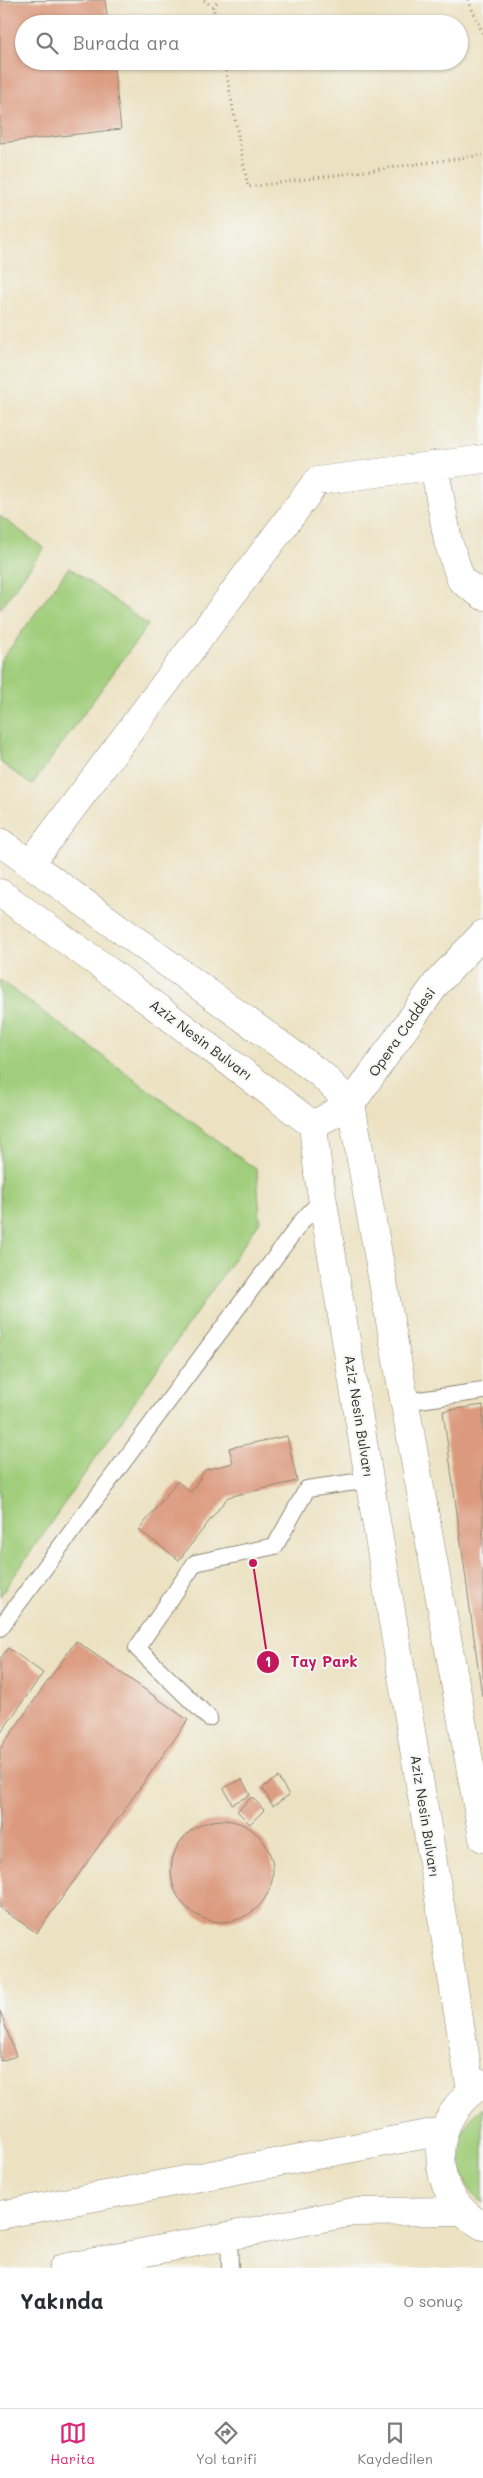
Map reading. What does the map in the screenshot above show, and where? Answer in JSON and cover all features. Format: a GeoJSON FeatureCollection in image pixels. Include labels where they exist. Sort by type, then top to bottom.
{"type":"FeatureCollection","features":[{"type":"Feature","properties":{"kind":"street"},"geometry":{"type":"LineString","coordinates":[[30,864],[317,481],[483,459]]}},
{"type":"Feature","properties":{"kind":"street"},"geometry":{"type":"LineString","coordinates":[[434,465],[448,541],[461,580],[483,596]]}},
{"type":"Feature","properties":{"kind":"street"},"geometry":{"type":"LineString","coordinates":[[0,842],[322,1075],[351,1104],[483,1838]]}},
{"type":"Feature","properties":{"kind":"street","name":"Aziz Nesin Bulvarı"},"geometry":{"type":"LineString","coordinates":[[0,892],[102,966],[313,1125],[320,1185],[369,1480],[477,2087]]}},
{"type":"Feature","properties":{"kind":"street","name":"Opera Caddesi"},"geometry":{"type":"LineString","coordinates":[[351,1104],[436,984],[483,934]]}},
{"type":"Feature","properties":{"kind":"street"},"geometry":{"type":"LineString","coordinates":[[313,1125],[351,1104]]}},
{"type":"Feature","properties":{"kind":"street"},"geometry":{"type":"LineString","coordinates":[[473,2219],[450,2194],[442,2174],[440,2152],[443,2130],[454,2109],[477,2087]]}},
{"type":"Feature","properties":{"kind":"street"},"geometry":{"type":"LineString","coordinates":[[0,2215],[443,2130]]}},
{"type":"Feature","properties":{"kind":"street"},"geometry":{"type":"LineString","coordinates":[[63,2268],[353,2212],[473,2219]]}},
{"type":"Feature","properties":{"kind":"lane"},"geometry":{"type":"LineString","coordinates":[[0,1628],[302,1222],[320,1185]]}},
{"type":"Feature","properties":{"kind":"lane"},"geometry":{"type":"LineString","coordinates":[[405,1402],[483,1390]]}},
{"type":"Feature","properties":{"kind":"lane"},"geometry":{"type":"LineString","coordinates":[[209,1718],[137,1648],[195,1563],[276,1546],[307,1489],[369,1480]]}},
{"type":"Feature","properties":{"kind":"lane"},"geometry":{"type":"LineString","coordinates":[[229,2236],[230,2268]]}},
{"type":"Feature","properties":{"kind":"path"},"geometry":{"type":"LineString","coordinates":[[204,0],[213,7],[214,15]]}},
{"type":"Feature","properties":{"kind":"path"},"geometry":{"type":"LineString","coordinates":[[213,7],[218,0]]}},
{"type":"Feature","properties":{"kind":"path"},"geometry":{"type":"LineString","coordinates":[[468,0],[483,34]]}},
{"type":"Feature","properties":{"kind":"path"},"geometry":{"type":"LineString","coordinates":[[226,70],[248,187],[483,155]]}},
{"type":"Feature","properties":{"kind":"green space"},"geometry":{"type":"Polygon","coordinates":[[[0,516],[44,548],[0,609],[0,516]]]}},
{"type":"Feature","properties":{"kind":"green space"},"geometry":{"type":"Polygon","coordinates":[[[69,567],[148,625],[32,785],[0,762],[0,662],[69,567]]]}},
{"type":"Feature","properties":{"kind":"green space"},"geometry":{"type":"Polygon","coordinates":[[[0,980],[257,1170],[260,1221],[0,1596],[0,980]]]}},
{"type":"Feature","properties":{"kind":"green space"},"geometry":{"type":"Polygon","coordinates":[[[483,2108],[483,2203],[466,2182],[461,2169],[459,2155],[460,2141],[464,2129],[472,2117],[483,2108]]]}},
{"type":"Feature","properties":{"kind":"building"},"geometry":{"type":"Polygon","coordinates":[[[105,0],[107,15],[15,15],[15,70],[114,70],[121,129],[0,143],[0,1],[105,0]]]}},
{"type":"Feature","properties":{"kind":"building"},"geometry":{"type":"Polygon","coordinates":[[[483,1405],[483,1696],[482,1696],[443,1411],[483,1405]]]}},
{"type":"Feature","properties":{"kind":"building"},"geometry":{"type":"Polygon","coordinates":[[[287,1436],[297,1481],[228,1497],[179,1560],[139,1530],[177,1481],[191,1492],[205,1470],[233,1463],[229,1448],[287,1436]]]}},
{"type":"Feature","properties":{"kind":"building"},"geometry":{"type":"Polygon","coordinates":[[[76,1641],[188,1720],[37,1933],[0,1908],[0,1749],[76,1641]]]}},
{"type":"Feature","properties":{"kind":"building"},"geometry":{"type":"Polygon","coordinates":[[[8,1648],[43,1673],[0,1734],[0,1659],[8,1648]]]}},
{"type":"Feature","properties":{"kind":"building"},"geometry":{"type":"Polygon","coordinates":[[[278,1777],[289,1795],[273,1806],[262,1788],[278,1777]]]}},
{"type":"Feature","properties":{"kind":"building"},"geometry":{"type":"Polygon","coordinates":[[[242,1779],[250,1795],[232,1804],[224,1788],[242,1779]]]}},
{"type":"Feature","properties":{"kind":"building"},"geometry":{"type":"Polygon","coordinates":[[[252,1797],[264,1810],[250,1824],[237,1811],[252,1797]]]}},
{"type":"Feature","properties":{"kind":"building"},"geometry":{"type":"Polygon","coordinates":[[[222,1820],[241,1824],[258,1835],[269,1852],[273,1871],[269,1890],[258,1907],[241,1918],[222,1922],[203,1918],[186,1907],[175,1890],[171,1871],[175,1852],[186,1835],[203,1824],[222,1820]]]}},
{"type":"Feature","properties":{"kind":"building"},"geometry":{"type":"Polygon","coordinates":[[[0,2011],[16,2056],[0,2061],[0,2011]]]}},
{"type":"Feature","properties":{"kind":"place","name":"Tay Park"},"geometry":{"type":"Point","coordinates":[253,1563]}}]}
